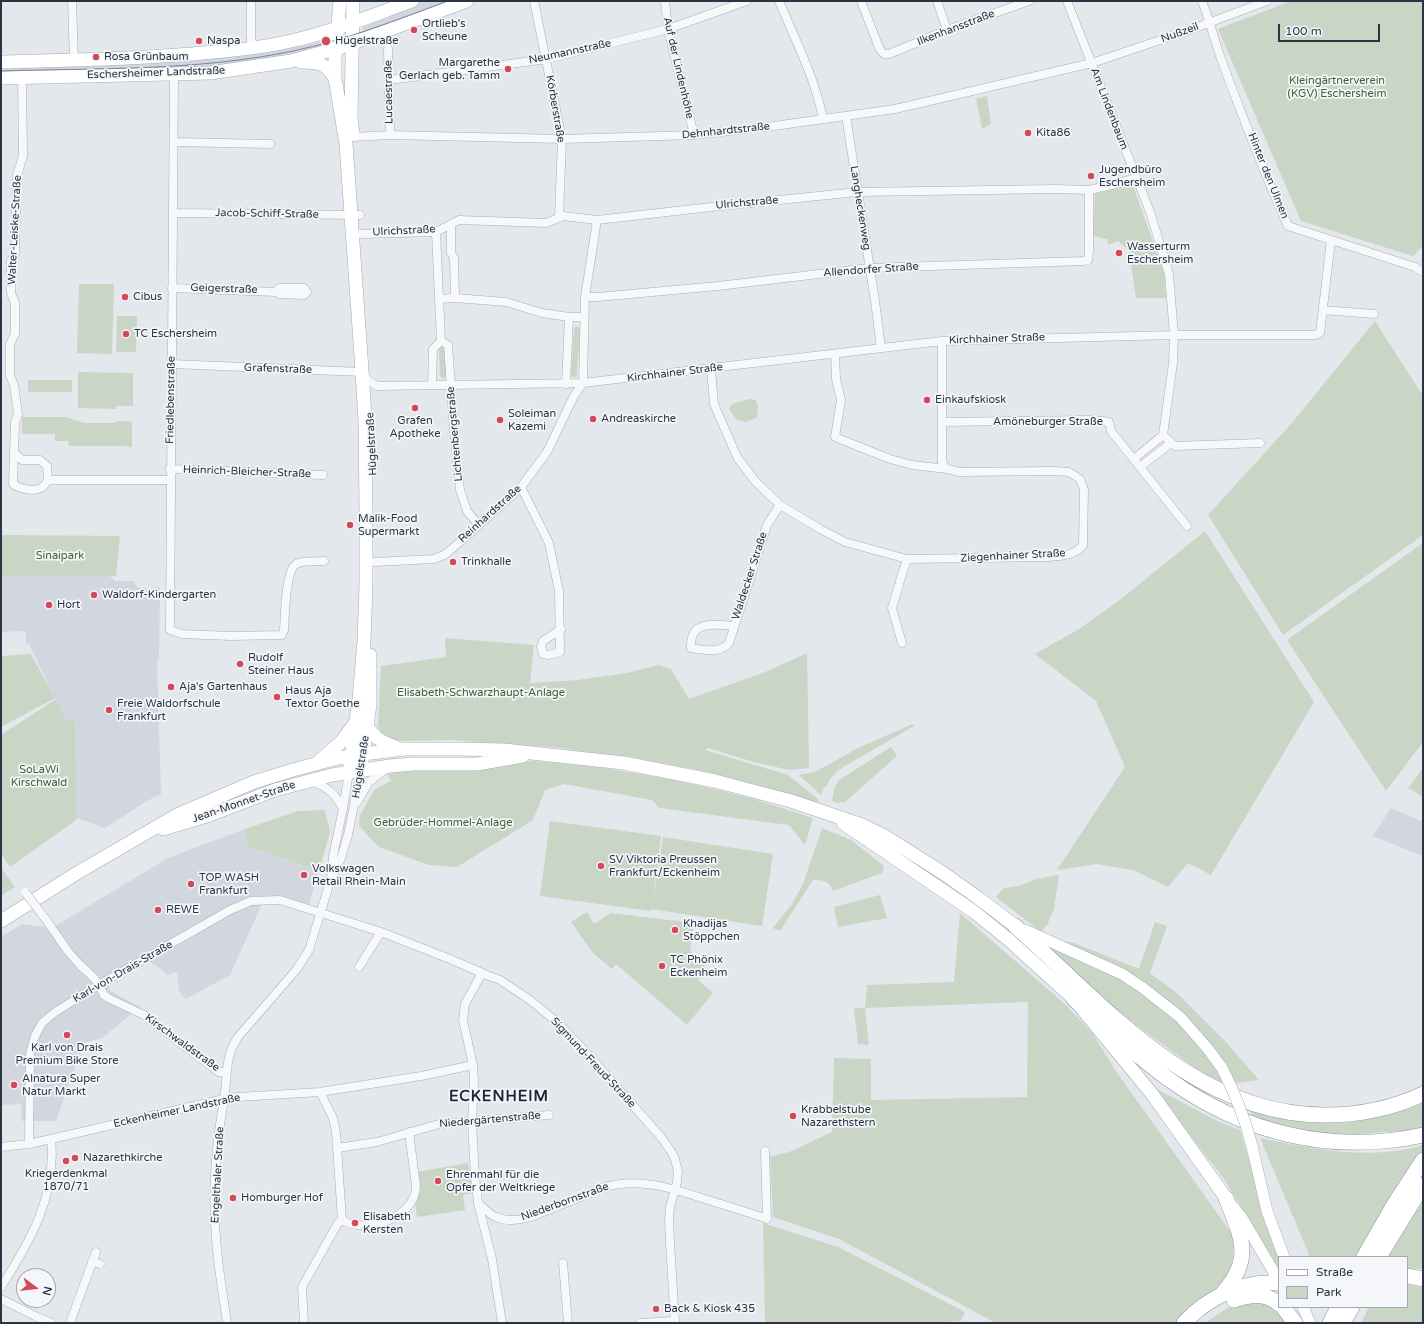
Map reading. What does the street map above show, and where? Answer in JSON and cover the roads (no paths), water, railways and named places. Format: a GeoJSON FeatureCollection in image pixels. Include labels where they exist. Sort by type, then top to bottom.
{"type":"FeatureCollection","features":[{"type":"Feature","properties":{"kind":"highway"},"geometry":{"type":"LineString","coordinates":[[1015,926],[1103,1007],[1144,1042],[1190,1075],[1235,1098],[1286,1112],[1330,1115],[1349,1114],[1380,1109],[1423,1094]]}},
{"type":"Feature","properties":{"kind":"highway"},"geometry":{"type":"LineString","coordinates":[[1074,1000],[1148,1064],[1166,1077],[1208,1105],[1239,1119],[1281,1133],[1322,1140],[1362,1142],[1423,1135]]}},
{"type":"Feature","properties":{"kind":"highway"},"geometry":{"type":"LineString","coordinates":[[1365,1256],[1395,1203],[1423,1160]]}},
{"type":"Feature","properties":{"kind":"highway"},"geometry":{"type":"LineString","coordinates":[[1380,1256],[1423,1185]]}},
{"type":"Feature","properties":{"kind":"highway"},"geometry":{"type":"LineString","coordinates":[[1221,1295],[1238,1272],[1242,1256],[1240,1235],[1226,1198]]}},
{"type":"Feature","properties":{"kind":"highway"},"geometry":{"type":"LineString","coordinates":[[1408,1276],[1423,1279]]}},
{"type":"Feature","properties":{"kind":"highway"},"geometry":{"type":"LineString","coordinates":[[1184,1323],[1201,1307],[1236,1288],[1278,1282]]}},
{"type":"Feature","properties":{"kind":"highway"},"geometry":{"type":"LineString","coordinates":[[1198,1323],[1216,1309],[1243,1297],[1252,1295],[1265,1296],[1278,1303]]}},
{"type":"Feature","properties":{"kind":"highway"},"geometry":{"type":"LineString","coordinates":[[1284,1308],[1303,1322]]}},
{"type":"Feature","properties":{"kind":"highway"},"geometry":{"type":"LineString","coordinates":[[1330,1323],[1338,1308]]}},
{"type":"Feature","properties":{"kind":"highway"},"geometry":{"type":"LineString","coordinates":[[1343,1323],[1351,1308]]}},
{"type":"Feature","properties":{"kind":"main road","name":"Hügelstraße"},"geometry":{"type":"LineString","coordinates":[[340,1],[353,137],[355,215],[361,234],[368,384],[365,627],[361,676],[362,724]]}},
{"type":"Feature","properties":{"kind":"main road"},"geometry":{"type":"LineString","coordinates":[[343,1],[345,16],[343,34]]}},
{"type":"Feature","properties":{"kind":"main road","name":"Hügelstraße"},"geometry":{"type":"LineString","coordinates":[[353,1],[343,34],[335,78],[346,144],[355,215],[374,477],[374,562],[370,648],[371,688],[362,724],[355,771]]}},
{"type":"Feature","properties":{"kind":"main road","name":"Eschersheimer Landstraße"},"geometry":{"type":"LineString","coordinates":[[1,78],[210,73],[291,61],[412,1]]}},
{"type":"Feature","properties":{"kind":"main road","name":"Eschersheimer Landstraße"},"geometry":{"type":"LineString","coordinates":[[1,62],[170,56],[257,47],[343,34],[368,37],[467,1]]}},
{"type":"Feature","properties":{"kind":"main road"},"geometry":{"type":"LineString","coordinates":[[291,61],[314,62],[321,64],[330,71],[335,78]]}},
{"type":"Feature","properties":{"kind":"main road"},"geometry":{"type":"LineString","coordinates":[[366,540],[370,556],[374,562]]}},
{"type":"Feature","properties":{"kind":"main road"},"geometry":{"type":"LineString","coordinates":[[315,764],[362,724],[380,740],[404,749]]}},
{"type":"Feature","properties":{"kind":"main road","name":"Jean-Monnet-Straße"},"geometry":{"type":"LineString","coordinates":[[1,921],[78,874],[152,832],[177,815],[238,788],[272,776],[315,764],[357,755],[404,749],[438,748],[497,750],[538,754]]}},
{"type":"Feature","properties":{"kind":"main road"},"geometry":{"type":"LineString","coordinates":[[538,754],[610,761],[685,774],[766,794],[862,825],[896,843],[943,873],[1015,926],[1122,974],[1143,988],[1180,1017],[1208,1049],[1222,1068],[1237,1098],[1252,1146],[1267,1211],[1284,1256]]}},
{"type":"Feature","properties":{"kind":"main road","name":"Jean-Monnet-Straße"},"geometry":{"type":"LineString","coordinates":[[152,832],[207,816],[258,795],[310,780],[390,766],[414,764],[477,764],[538,754]]}},
{"type":"Feature","properties":{"kind":"main road"},"geometry":{"type":"LineString","coordinates":[[833,816],[882,851],[973,911],[1009,940],[1074,1000],[1152,1094],[1226,1198],[1242,1218],[1278,1280]]}},
{"type":"Feature","properties":{"kind":"main road"},"geometry":{"type":"LineString","coordinates":[[1291,1308],[1303,1322]]}},
{"type":"Feature","properties":{"kind":"main road"},"geometry":{"type":"LineString","coordinates":[[1303,1308],[1303,1322]]}},
{"type":"Feature","properties":{"kind":"street"},"geometry":{"type":"LineString","coordinates":[[72,1],[74,60]]}},
{"type":"Feature","properties":{"kind":"street"},"geometry":{"type":"LineString","coordinates":[[251,1],[251,41],[257,47]]}},
{"type":"Feature","properties":{"kind":"street","name":"Körberstraße"},"geometry":{"type":"LineString","coordinates":[[534,1],[547,59],[562,140],[559,218]]}},
{"type":"Feature","properties":{"kind":"street","name":"Auf der Lindenhöhe"},"geometry":{"type":"LineString","coordinates":[[664,1],[668,29],[694,135]]}},
{"type":"Feature","properties":{"kind":"street","name":"Neumannstraße"},"geometry":{"type":"LineString","coordinates":[[389,80],[547,59],[668,29],[747,1]]}},
{"type":"Feature","properties":{"kind":"street"},"geometry":{"type":"LineString","coordinates":[[779,1],[813,82],[823,119]]}},
{"type":"Feature","properties":{"kind":"street","name":"Ilkenhansstraße"},"geometry":{"type":"LineString","coordinates":[[861,1],[880,50],[884,54],[889,54],[947,30],[1029,1]]}},
{"type":"Feature","properties":{"kind":"street"},"geometry":{"type":"LineString","coordinates":[[937,1],[947,30]]}},
{"type":"Feature","properties":{"kind":"street","name":"Am Lindenbaum"},"geometry":{"type":"LineString","coordinates":[[1066,1],[1092,63],[1135,178],[1150,212],[1169,274],[1174,335],[1173,363],[1163,435]]}},
{"type":"Feature","properties":{"kind":"street","name":"Hinter den Ulmen"},"geometry":{"type":"LineString","coordinates":[[1202,1],[1220,55],[1264,170],[1288,226],[1415,267],[1423,272]]}},
{"type":"Feature","properties":{"kind":"street","name":"Nußzeil"},"geometry":{"type":"LineString","coordinates":[[1092,63],[1187,31],[1267,1]]}},
{"type":"Feature","properties":{"kind":"street","name":"Lucaestraße"},"geometry":{"type":"LineString","coordinates":[[388,49],[390,135]]}},
{"type":"Feature","properties":{"kind":"street","name":"Dehnhardtstraße"},"geometry":{"type":"LineString","coordinates":[[353,137],[390,135],[562,140],[694,135],[895,109],[1092,63]]}},
{"type":"Feature","properties":{"kind":"street","name":"Friedlebenstraße"},"geometry":{"type":"LineString","coordinates":[[174,74],[170,630],[182,634],[231,636],[282,635],[284,630],[289,576],[293,568],[296,564],[304,562],[324,561]]}},
{"type":"Feature","properties":{"kind":"street","name":"Walter-Leiske-Straße"},"geometry":{"type":"LineString","coordinates":[[22,77],[23,156],[17,175],[15,253],[11,261],[12,293],[15,303],[15,334],[10,344],[10,376],[14,385],[18,414],[15,422],[13,484],[20,489],[40,489],[48,480],[170,480]]}},
{"type":"Feature","properties":{"kind":"street","name":"Langheckenweg"},"geometry":{"type":"LineString","coordinates":[[846,116],[881,348]]}},
{"type":"Feature","properties":{"kind":"street"},"geometry":{"type":"LineString","coordinates":[[174,142],[270,144]]}},
{"type":"Feature","properties":{"kind":"street","name":"Ulrichstraße"},"geometry":{"type":"LineString","coordinates":[[361,234],[436,232],[459,220],[546,223],[563,216],[597,220],[857,192],[1056,189],[1090,190],[1135,178]]}},
{"type":"Feature","properties":{"kind":"street","name":"Allendorfer Straße"},"geometry":{"type":"LineString","coordinates":[[585,297],[711,286],[869,268],[1084,261],[1088,260],[1089,251],[1090,190]]}},
{"type":"Feature","properties":{"kind":"street","name":"Jacob-Schiff-Straße"},"geometry":{"type":"LineString","coordinates":[[174,213],[355,215]]}},
{"type":"Feature","properties":{"kind":"street"},"geometry":{"type":"LineString","coordinates":[[583,383],[585,297],[597,220]]}},
{"type":"Feature","properties":{"kind":"street"},"geometry":{"type":"LineString","coordinates":[[451,224],[451,253],[454,258],[455,298]]}},
{"type":"Feature","properties":{"kind":"street","name":"Lichtenbergstraße"},"geometry":{"type":"LineString","coordinates":[[432,384],[433,349],[441,341],[436,232]]}},
{"type":"Feature","properties":{"kind":"street","name":"Kirchhainer Straße"},"geometry":{"type":"LineString","coordinates":[[583,383],[942,341],[1174,335],[1315,335],[1320,333],[1331,240]]}},
{"type":"Feature","properties":{"kind":"street","name":"Geigerstraße"},"geometry":{"type":"LineString","coordinates":[[172,288],[276,292]]}},
{"type":"Feature","properties":{"kind":"street"},"geometry":{"type":"LineString","coordinates":[[439,299],[455,298],[506,302],[542,313],[584,317]]}},
{"type":"Feature","properties":{"kind":"street"},"geometry":{"type":"LineString","coordinates":[[1323,310],[1374,314]]}},
{"type":"Feature","properties":{"kind":"street"},"geometry":{"type":"LineString","coordinates":[[566,384],[569,316]]}},
{"type":"Feature","properties":{"kind":"street","name":"Lichtenbergstraße"},"geometry":{"type":"LineString","coordinates":[[441,341],[448,345],[450,385],[460,490],[467,510],[479,525]]}},
{"type":"Feature","properties":{"kind":"street"},"geometry":{"type":"LineString","coordinates":[[942,341],[942,422],[945,466]]}},
{"type":"Feature","properties":{"kind":"street","name":"Ziegenhainer Straße"},"geometry":{"type":"LineString","coordinates":[[711,369],[714,404],[737,456],[755,481],[780,505],[845,542],[907,559],[1065,556],[1078,551],[1083,545],[1084,490],[1080,479],[1069,472],[960,472],[945,466],[912,465],[890,459],[834,437],[837,428],[841,400],[836,379],[835,354]]}},
{"type":"Feature","properties":{"kind":"street","name":"Grafenstraße"},"geometry":{"type":"LineString","coordinates":[[172,364],[368,384],[450,385],[583,383]]}},
{"type":"Feature","properties":{"kind":"street","name":"Reinhardstraße"},"geometry":{"type":"LineString","coordinates":[[374,562],[436,558],[446,554],[521,487],[547,452],[574,396],[583,383]]}},
{"type":"Feature","properties":{"kind":"street","name":"Amöneburger Straße"},"geometry":{"type":"LineString","coordinates":[[942,422],[1109,422],[1111,432],[1134,458]]}},
{"type":"Feature","properties":{"kind":"street"},"geometry":{"type":"LineString","coordinates":[[1187,526],[1134,458],[1163,435],[1175,446],[1260,443]]}},
{"type":"Feature","properties":{"kind":"street"},"geometry":{"type":"LineString","coordinates":[[1140,467],[1171,443]]}},
{"type":"Feature","properties":{"kind":"street"},"geometry":{"type":"LineString","coordinates":[[14,452],[22,460]]}},
{"type":"Feature","properties":{"kind":"street"},"geometry":{"type":"LineString","coordinates":[[13,466],[22,460],[40,460],[48,466],[48,480]]}},
{"type":"Feature","properties":{"kind":"street","name":"Heinrich-Bleicher-Straße"},"geometry":{"type":"LineString","coordinates":[[170,469],[323,475]]}},
{"type":"Feature","properties":{"kind":"street"},"geometry":{"type":"LineString","coordinates":[[521,487],[549,543],[559,591],[560,629]]}},
{"type":"Feature","properties":{"kind":"street","name":"Waldecker Straße"},"geometry":{"type":"LineString","coordinates":[[734,626],[717,624],[700,627],[693,634],[691,648],[713,651],[726,647],[729,643],[767,526],[780,505]]}},
{"type":"Feature","properties":{"kind":"street"},"geometry":{"type":"LineString","coordinates":[[902,643],[892,608],[907,559]]}},
{"type":"Feature","properties":{"kind":"street"},"geometry":{"type":"LineString","coordinates":[[354,806],[369,782],[390,766]]}},
{"type":"Feature","properties":{"kind":"street","name":"Hügelstraße"},"geometry":{"type":"LineString","coordinates":[[224,1099],[229,1053],[235,1042],[297,969],[307,955],[330,882],[341,858],[348,835],[354,806],[355,771]]}},
{"type":"Feature","properties":{"kind":"street","name":"Hügelstraße"},"geometry":{"type":"LineString","coordinates":[[330,882],[333,856],[343,809],[355,771]]}},
{"type":"Feature","properties":{"kind":"street"},"geometry":{"type":"LineString","coordinates":[[310,780],[329,789],[337,798],[343,809]]}},
{"type":"Feature","properties":{"kind":"street","name":"Kirschwaldstraße"},"geometry":{"type":"LineString","coordinates":[[25,892],[67,950],[95,979],[104,995],[144,1015],[216,1070],[219,1072],[227,1072]]}},
{"type":"Feature","properties":{"kind":"street","name":"Karl-von-Drais-Straße"},"geometry":{"type":"LineString","coordinates":[[29,1144],[30,1054],[35,1036],[42,1022],[54,1012],[230,910],[251,901],[280,900],[321,913]]}},
{"type":"Feature","properties":{"kind":"street","name":"Sigmund-Freud-Straße"},"geometry":{"type":"LineString","coordinates":[[321,913],[381,932],[450,958],[500,980],[511,987],[546,1013],[582,1048],[661,1137],[672,1153],[678,1172],[670,1207],[669,1219],[675,1322]]}},
{"type":"Feature","properties":{"kind":"street"},"geometry":{"type":"LineString","coordinates":[[359,966],[381,932]]}},
{"type":"Feature","properties":{"kind":"street"},"geometry":{"type":"LineString","coordinates":[[482,973],[465,1004],[463,1020],[473,1065],[474,1081],[472,1122],[478,1203],[492,1259],[502,1323]]}},
{"type":"Feature","properties":{"kind":"street","name":"Eckenheimer Landstraße"},"geometry":{"type":"LineString","coordinates":[[1,1148],[29,1144],[224,1099],[320,1092],[421,1076],[473,1065]]}},
{"type":"Feature","properties":{"kind":"street"},"geometry":{"type":"LineString","coordinates":[[320,1092],[333,1118],[336,1132],[342,1220]]}},
{"type":"Feature","properties":{"kind":"street","name":"Engelthaler Straße"},"geometry":{"type":"LineString","coordinates":[[224,1099],[217,1149],[214,1196],[216,1238],[227,1323]]}},
{"type":"Feature","properties":{"kind":"street","name":"Niedergärtenstraße"},"geometry":{"type":"LineString","coordinates":[[337,1148],[377,1142],[439,1124],[549,1115]]}},
{"type":"Feature","properties":{"kind":"street"},"geometry":{"type":"LineString","coordinates":[[342,1220],[348,1223],[361,1225],[380,1223],[391,1219],[406,1208],[416,1194],[408,1132]]}},
{"type":"Feature","properties":{"kind":"street"},"geometry":{"type":"LineString","coordinates":[[1,1287],[16,1263],[35,1226],[47,1194],[53,1156],[51,1139]]}},
{"type":"Feature","properties":{"kind":"street","name":"Niederbornstraße"},"geometry":{"type":"LineString","coordinates":[[478,1203],[495,1217],[516,1220],[531,1217],[605,1187],[628,1183],[663,1186],[767,1219],[766,1151]]}},
{"type":"Feature","properties":{"kind":"street"},"geometry":{"type":"LineString","coordinates":[[304,1323],[302,1287],[338,1223],[342,1220]]}},
{"type":"Feature","properties":{"kind":"street"},"geometry":{"type":"LineString","coordinates":[[70,1323],[96,1263],[96,1252]]}},
{"type":"Feature","properties":{"kind":"street"},"geometry":{"type":"LineString","coordinates":[[562,1263],[568,1323]]}},
{"type":"Feature","properties":{"kind":"street"},"geometry":{"type":"LineString","coordinates":[[1,1299],[51,1323]]}},
{"type":"Feature","properties":{"kind":"street"},"geometry":{"type":"LineString","coordinates":[[640,1323],[675,1322]]}},
{"type":"Feature","properties":{"kind":"tram line"},"geometry":{"type":"LineString","coordinates":[[1,71],[148,67],[221,62],[257,57],[293,51],[332,41],[371,29],[448,1]]}},
{"type":"Feature","properties":{"kind":"place","name":"Ortlieb's Scheune"},"geometry":{"type":"Point","coordinates":[414,30]}},
{"type":"Feature","properties":{"kind":"place","name":"Naspa"},"geometry":{"type":"Point","coordinates":[199,41]}},
{"type":"Feature","properties":{"kind":"place","name":"Hügelstraße"},"geometry":{"type":"Point","coordinates":[326,41]}},
{"type":"Feature","properties":{"kind":"place","name":"Rosa Grünbaum"},"geometry":{"type":"Point","coordinates":[96,57]}},
{"type":"Feature","properties":{"kind":"place","name":"Margarethe Gerlach geb. Tamm"},"geometry":{"type":"Point","coordinates":[508,69]}},
{"type":"Feature","properties":{"kind":"place","name":"Kita86"},"geometry":{"type":"Point","coordinates":[1028,133]}},
{"type":"Feature","properties":{"kind":"place","name":"Jugendbüro Eschersheim"},"geometry":{"type":"Point","coordinates":[1091,176]}},
{"type":"Feature","properties":{"kind":"place","name":"Wasserturm Eschersheim"},"geometry":{"type":"Point","coordinates":[1119,253]}},
{"type":"Feature","properties":{"kind":"place","name":"Cibus"},"geometry":{"type":"Point","coordinates":[125,297]}},
{"type":"Feature","properties":{"kind":"place","name":"TC Eschersheim"},"geometry":{"type":"Point","coordinates":[126,334]}},
{"type":"Feature","properties":{"kind":"place","name":"Einkaufskiosk"},"geometry":{"type":"Point","coordinates":[927,400]}},
{"type":"Feature","properties":{"kind":"place","name":"Grafen Apotheke"},"geometry":{"type":"Point","coordinates":[415,408]}},
{"type":"Feature","properties":{"kind":"place","name":"Andreaskirche"},"geometry":{"type":"Point","coordinates":[593,419]}},
{"type":"Feature","properties":{"kind":"place","name":"Soleiman Kazemi"},"geometry":{"type":"Point","coordinates":[500,420]}},
{"type":"Feature","properties":{"kind":"place","name":"Malik-Food Supermarkt"},"geometry":{"type":"Point","coordinates":[350,525]}},
{"type":"Feature","properties":{"kind":"place","name":"Trinkhalle"},"geometry":{"type":"Point","coordinates":[453,562]}},
{"type":"Feature","properties":{"kind":"place","name":"Waldorf-Kindergarten"},"geometry":{"type":"Point","coordinates":[94,595]}},
{"type":"Feature","properties":{"kind":"place","name":"Hort"},"geometry":{"type":"Point","coordinates":[49,605]}},
{"type":"Feature","properties":{"kind":"place","name":"Rudolf Steiner Haus"},"geometry":{"type":"Point","coordinates":[240,664]}},
{"type":"Feature","properties":{"kind":"place","name":"Aja's Gartenhaus"},"geometry":{"type":"Point","coordinates":[171,687]}},
{"type":"Feature","properties":{"kind":"place","name":"Haus Aja Textor Goethe"},"geometry":{"type":"Point","coordinates":[277,697]}},
{"type":"Feature","properties":{"kind":"place","name":"Freie Waldorfschule Frankfurt"},"geometry":{"type":"Point","coordinates":[109,710]}},
{"type":"Feature","properties":{"kind":"place","name":"SV Viktoria Preussen Frankfurt/Eckenheim"},"geometry":{"type":"Point","coordinates":[601,866]}},
{"type":"Feature","properties":{"kind":"place","name":"Volkswagen Retail Rhein-Main"},"geometry":{"type":"Point","coordinates":[304,875]}},
{"type":"Feature","properties":{"kind":"place","name":"TOP WASH Frankfurt"},"geometry":{"type":"Point","coordinates":[191,884]}},
{"type":"Feature","properties":{"kind":"place","name":"REWE"},"geometry":{"type":"Point","coordinates":[158,910]}},
{"type":"Feature","properties":{"kind":"place","name":"Khadijas Stöppchen"},"geometry":{"type":"Point","coordinates":[675,930]}},
{"type":"Feature","properties":{"kind":"place","name":"TC Phönix Eckenheim"},"geometry":{"type":"Point","coordinates":[662,966]}},
{"type":"Feature","properties":{"kind":"place","name":"Karl von Drais Premium Bike Store"},"geometry":{"type":"Point","coordinates":[67,1035]}},
{"type":"Feature","properties":{"kind":"place","name":"Alnatura Super Natur Markt"},"geometry":{"type":"Point","coordinates":[14,1085]}},
{"type":"Feature","properties":{"kind":"place","name":"Krabbelstube Nazarethstern"},"geometry":{"type":"Point","coordinates":[793,1116]}},
{"type":"Feature","properties":{"kind":"place","name":"Nazarethkirche"},"geometry":{"type":"Point","coordinates":[75,1158]}},
{"type":"Feature","properties":{"kind":"place","name":"Kriegerdenkmal 1870/71"},"geometry":{"type":"Point","coordinates":[66,1161]}},
{"type":"Feature","properties":{"kind":"place","name":"Ehrenmahl für die Opfer der Weltkriege"},"geometry":{"type":"Point","coordinates":[438,1181]}},
{"type":"Feature","properties":{"kind":"place","name":"Homburger Hof"},"geometry":{"type":"Point","coordinates":[233,1198]}},
{"type":"Feature","properties":{"kind":"place","name":"Elisabeth Kersten"},"geometry":{"type":"Point","coordinates":[355,1223]}},
{"type":"Feature","properties":{"kind":"place","name":"Back & Kiosk 435"},"geometry":{"type":"Point","coordinates":[656,1309]}},
{"type":"Feature","properties":{"kind":"district","name":"ECKENHEIM"},"geometry":{"type":"Point","coordinates":[499,1097]}},
{"type":"Feature","properties":{"kind":"park label","name":"Kleingärtnerverein (KGV) Eschersheim"},"geometry":{"type":"Point","coordinates":[1337,87]}},
{"type":"Feature","properties":{"kind":"park label","name":"Sinaipark"},"geometry":{"type":"Point","coordinates":[60,556]}},
{"type":"Feature","properties":{"kind":"park label","name":"Elisabeth-Schwarzhaupt-Anlage"},"geometry":{"type":"Point","coordinates":[481,693]}},
{"type":"Feature","properties":{"kind":"park label","name":"SoLaWi Kirschwald"},"geometry":{"type":"Point","coordinates":[39,776]}},
{"type":"Feature","properties":{"kind":"park label","name":"Gebrüder-Hommel-Anlage"},"geometry":{"type":"Point","coordinates":[443,823]}}]}
